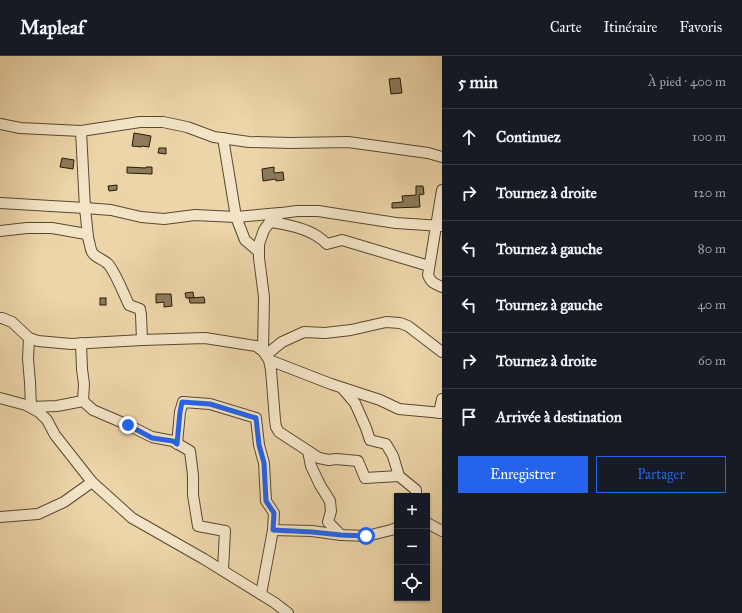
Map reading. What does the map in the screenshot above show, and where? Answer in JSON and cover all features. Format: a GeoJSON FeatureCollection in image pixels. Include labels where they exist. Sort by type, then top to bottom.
{"type":"FeatureCollection","features":[{"type":"Feature","properties":{"kind":"street"},"geometry":{"type":"LineString","coordinates":[[0,124],[20,128],[81,131],[140,122],[163,122],[187,127],[214,137],[249,142],[348,142],[428,153],[442,157]]}},
{"type":"Feature","properties":{"kind":"street"},"geometry":{"type":"LineString","coordinates":[[81,131],[85,208],[88,237],[92,253],[104,259],[109,265],[128,305],[140,309],[142,340]]}},
{"type":"Feature","properties":{"kind":"street"},"geometry":{"type":"LineString","coordinates":[[223,138],[236,217],[245,240],[259,252]]}},
{"type":"Feature","properties":{"kind":"street"},"geometry":{"type":"LineString","coordinates":[[442,190],[439,225],[428,275],[432,283],[442,287]]}},
{"type":"Feature","properties":{"kind":"street"},"geometry":{"type":"LineString","coordinates":[[0,203],[111,210],[141,217],[164,219],[195,215],[236,217],[297,211],[318,211],[396,223],[439,225]]}},
{"type":"Feature","properties":{"kind":"street"},"geometry":{"type":"LineString","coordinates":[[282,213],[272,219],[264,230],[259,244],[264,297],[266,355],[271,370],[276,427],[279,432],[319,458],[329,460],[336,459],[358,461],[365,478],[399,476]]}},
{"type":"Feature","properties":{"kind":"street"},"geometry":{"type":"LineString","coordinates":[[270,222],[307,231],[317,236],[327,244],[342,240],[429,266]]}},
{"type":"Feature","properties":{"kind":"street"},"geometry":{"type":"LineString","coordinates":[[0,230],[52,228],[86,234],[88,237]]}},
{"type":"Feature","properties":{"kind":"street"},"geometry":{"type":"LineString","coordinates":[[0,318],[12,322],[29,338],[38,341],[71,344],[205,338],[256,346],[266,355],[342,388],[380,400],[399,409],[441,413],[442,399]]}},
{"type":"Feature","properties":{"kind":"street"},"geometry":{"type":"LineString","coordinates":[[266,355],[282,342],[304,332],[325,333],[351,330],[386,322],[400,323],[408,326],[442,352]]}},
{"type":"Feature","properties":{"kind":"street"},"geometry":{"type":"LineString","coordinates":[[29,338],[28,359],[31,407]]}},
{"type":"Feature","properties":{"kind":"street"},"geometry":{"type":"LineString","coordinates":[[81,343],[84,384],[83,401]]}},
{"type":"Feature","properties":{"kind":"street"},"geometry":{"type":"LineString","coordinates":[[342,388],[355,402],[370,440],[386,444],[394,456],[399,476],[416,490],[416,493]]}},
{"type":"Feature","properties":{"kind":"street"},"geometry":{"type":"LineString","coordinates":[[0,398],[26,405],[39,412],[47,420],[55,435],[92,482],[132,518],[223,570],[288,613]]}},
{"type":"Feature","properties":{"kind":"street"},"geometry":{"type":"LineString","coordinates":[[31,407],[57,406],[83,401]]}},
{"type":"Feature","properties":{"kind":"street"},"geometry":{"type":"LineString","coordinates":[[83,401],[93,410],[128,425],[152,438],[173,441],[190,451],[198,526],[225,531],[223,570]]}},
{"type":"Feature","properties":{"kind":"street"},"geometry":{"type":"LineString","coordinates":[[177,444],[182,402],[210,404],[256,418],[259,445],[264,463],[266,501],[274,513],[273,530],[261,594]]}},
{"type":"Feature","properties":{"kind":"street"},"geometry":{"type":"LineString","coordinates":[[308,451],[311,466],[330,501],[331,511],[328,522],[341,535]]}},
{"type":"Feature","properties":{"kind":"street"},"geometry":{"type":"LineString","coordinates":[[0,517],[38,514],[64,502],[92,482]]}},
{"type":"Feature","properties":{"kind":"street"},"geometry":{"type":"LineString","coordinates":[[430,524],[442,530]]}},
{"type":"Feature","properties":{"kind":"street"},"geometry":{"type":"LineString","coordinates":[[273,530],[366,536],[394,529]]}},
{"type":"Feature","properties":{"kind":"building"},"geometry":{"type":"Polygon","coordinates":[[[400,78],[402,93],[391,94],[389,79],[400,78]]]}},
{"type":"Feature","properties":{"kind":"building"},"geometry":{"type":"Polygon","coordinates":[[[134,133],[151,136],[149,147],[132,146],[134,133]]]}},
{"type":"Feature","properties":{"kind":"building"},"geometry":{"type":"Polygon","coordinates":[[[159,148],[166,148],[166,154],[158,153],[159,148]]]}},
{"type":"Feature","properties":{"kind":"building"},"geometry":{"type":"Polygon","coordinates":[[[62,158],[74,160],[73,169],[60,167],[62,158]]]}},
{"type":"Feature","properties":{"kind":"building"},"geometry":{"type":"Polygon","coordinates":[[[127,167],[152,167],[152,174],[127,173],[127,167]]]}},
{"type":"Feature","properties":{"kind":"building"},"geometry":{"type":"Polygon","coordinates":[[[274,167],[274,173],[283,172],[284,180],[276,181],[276,179],[263,181],[262,169],[274,167]]]}},
{"type":"Feature","properties":{"kind":"building"},"geometry":{"type":"Polygon","coordinates":[[[117,185],[117,190],[109,191],[108,186],[117,185]]]}},
{"type":"Feature","properties":{"kind":"building"},"geometry":{"type":"Polygon","coordinates":[[[416,186],[423,186],[424,194],[419,195],[420,207],[392,208],[392,203],[403,202],[402,196],[416,195],[416,186]]]}},
{"type":"Feature","properties":{"kind":"building"},"geometry":{"type":"Polygon","coordinates":[[[193,292],[194,298],[186,298],[185,293],[193,292]]]}},
{"type":"Feature","properties":{"kind":"building"},"geometry":{"type":"Polygon","coordinates":[[[156,294],[171,294],[172,306],[164,307],[164,302],[156,303],[156,294]]]}},
{"type":"Feature","properties":{"kind":"building"},"geometry":{"type":"Polygon","coordinates":[[[204,297],[205,303],[190,303],[189,298],[204,297]]]}},
{"type":"Feature","properties":{"kind":"building"},"geometry":{"type":"Polygon","coordinates":[[[100,298],[106,298],[106,305],[100,305],[100,298]]]}},
{"type":"Feature","properties":{"kind":"route"},"geometry":{"type":"LineString","coordinates":[[128,425],[152,438],[173,441],[177,444],[182,402],[210,404],[256,418],[259,445],[264,463],[266,501],[274,513],[273,530],[366,536]]}}]}
